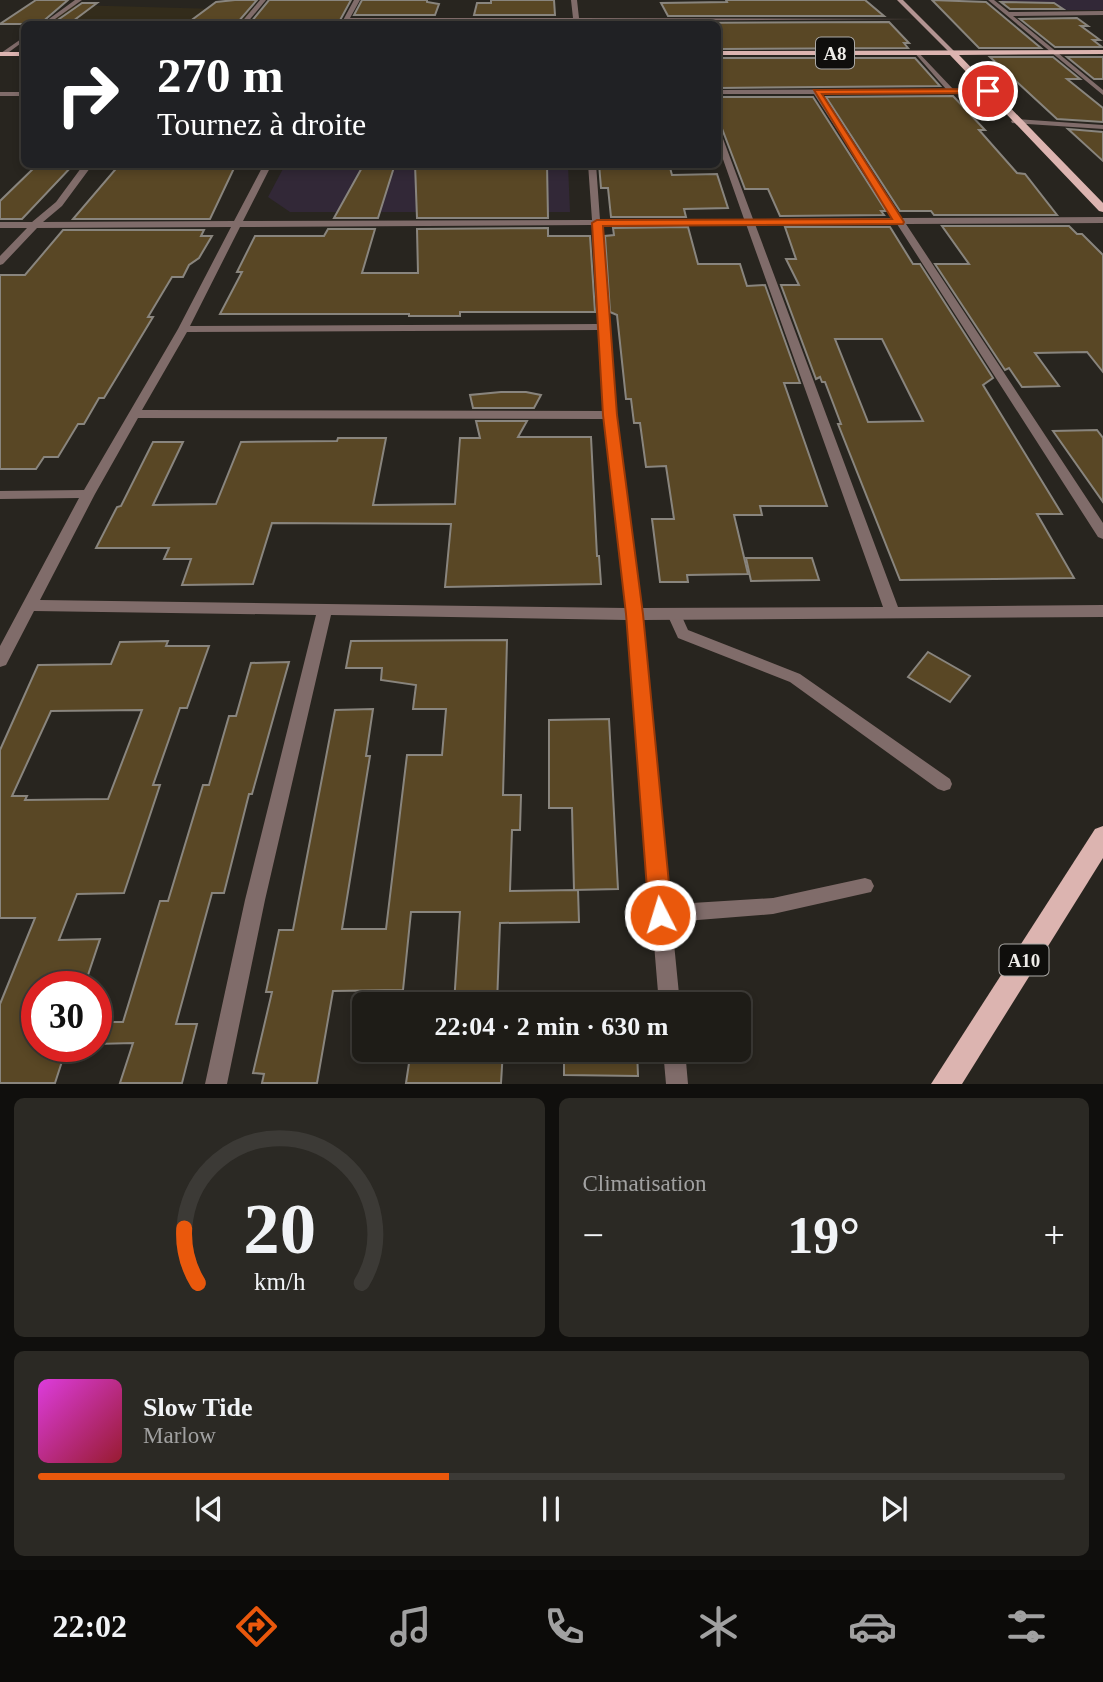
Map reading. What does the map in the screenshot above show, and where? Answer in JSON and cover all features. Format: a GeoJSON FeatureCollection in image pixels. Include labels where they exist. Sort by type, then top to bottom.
{"type":"FeatureCollection","features":[{"type":"Feature","properties":{"kind":"main road"},"geometry":{"type":"LineString","coordinates":[[952,52],[1015,121],[1103,209]]}},
{"type":"Feature","properties":{"kind":"main road","name":"A8"},"geometry":{"type":"LineString","coordinates":[[721,53],[1103,52]]}},
{"type":"Feature","properties":{"kind":"main road"},"geometry":{"type":"LineString","coordinates":[[1,54],[21,54]]}},
{"type":"Feature","properties":{"kind":"main road","name":"A10"},"geometry":{"type":"LineString","coordinates":[[944,1083],[1103,837]]}},
{"type":"Feature","properties":{"kind":"street"},"geometry":{"type":"LineString","coordinates":[[49,21],[79,0]]}},
{"type":"Feature","properties":{"kind":"street"},"geometry":{"type":"LineString","coordinates":[[246,21],[263,0]]}},
{"type":"Feature","properties":{"kind":"street"},"geometry":{"type":"LineString","coordinates":[[346,21],[358,0]]}},
{"type":"Feature","properties":{"kind":"street"},"geometry":{"type":"LineString","coordinates":[[574,0],[577,21]]}},
{"type":"Feature","properties":{"kind":"street"},"geometry":{"type":"LineString","coordinates":[[900,0],[952,52]]}},
{"type":"Feature","properties":{"kind":"street"},"geometry":{"type":"LineString","coordinates":[[991,0],[1103,93]]}},
{"type":"Feature","properties":{"kind":"street"},"geometry":{"type":"LineString","coordinates":[[1007,14],[1103,13]]}},
{"type":"Feature","properties":{"kind":"street"},"geometry":{"type":"LineString","coordinates":[[691,21],[918,19]]}},
{"type":"Feature","properties":{"kind":"street"},"geometry":{"type":"LineString","coordinates":[[1,54],[21,41]]}},
{"type":"Feature","properties":{"kind":"street"},"geometry":{"type":"LineString","coordinates":[[915,52],[951,92]]}},
{"type":"Feature","properties":{"kind":"street"},"geometry":{"type":"LineString","coordinates":[[721,92],[988,91]]}},
{"type":"Feature","properties":{"kind":"street"},"geometry":{"type":"LineString","coordinates":[[817,92],[1103,534]]}},
{"type":"Feature","properties":{"kind":"street"},"geometry":{"type":"LineString","coordinates":[[0,94],[21,94]]}},
{"type":"Feature","properties":{"kind":"street"},"geometry":{"type":"LineString","coordinates":[[1015,121],[1103,127]]}},
{"type":"Feature","properties":{"kind":"street"},"geometry":{"type":"LineString","coordinates":[[721,144],[892,612]]}},
{"type":"Feature","properties":{"kind":"street"},"geometry":{"type":"LineString","coordinates":[[0,262],[33,226],[54,210],[86,168]]}},
{"type":"Feature","properties":{"kind":"street"},"geometry":{"type":"LineString","coordinates":[[0,661],[88,494],[183,329],[266,168]]}},
{"type":"Feature","properties":{"kind":"street"},"geometry":{"type":"LineString","coordinates":[[592,168],[610,415],[634,614],[668,992]]}},
{"type":"Feature","properties":{"kind":"street"},"geometry":{"type":"LineString","coordinates":[[0,225],[1103,220]]}},
{"type":"Feature","properties":{"kind":"street"},"geometry":{"type":"LineString","coordinates":[[183,329],[603,327]]}},
{"type":"Feature","properties":{"kind":"street"},"geometry":{"type":"LineString","coordinates":[[134,414],[610,415]]}},
{"type":"Feature","properties":{"kind":"street"},"geometry":{"type":"LineString","coordinates":[[0,495],[88,494]]}},
{"type":"Feature","properties":{"kind":"street"},"geometry":{"type":"LineString","coordinates":[[31,605],[634,614],[1103,611]]}},
{"type":"Feature","properties":{"kind":"street"},"geometry":{"type":"LineString","coordinates":[[216,1083],[255,900],[325,610]]}},
{"type":"Feature","properties":{"kind":"street"},"geometry":{"type":"LineString","coordinates":[[675,1062],[677,1083]]}},
{"type":"Feature","properties":{"kind":"lane"},"geometry":{"type":"LineString","coordinates":[[674,614],[683,634],[795,678],[944,784]]}},
{"type":"Feature","properties":{"kind":"lane"},"geometry":{"type":"LineString","coordinates":[[660,915],[772,906],[865,886]]}},
{"type":"Feature","properties":{"kind":"shaded area"},"geometry":{"type":"Polygon","coordinates":[[[1001,0],[1103,0],[1103,10],[1014,10],[1001,0]]]}},
{"type":"Feature","properties":{"kind":"shaded area"},"geometry":{"type":"Polygon","coordinates":[[[72,5],[255,10],[242,21],[49,21],[72,5]]]}},
{"type":"Feature","properties":{"kind":"shaded area"},"geometry":{"type":"Polygon","coordinates":[[[283,168],[568,168],[570,212],[290,212],[268,197],[283,168]]]}},
{"type":"Feature","properties":{"kind":"building"},"geometry":{"type":"Polygon","coordinates":[[[36,0],[68,0],[44,21],[0,24],[36,0]]]}},
{"type":"Feature","properties":{"kind":"building"},"geometry":{"type":"Polygon","coordinates":[[[257,0],[239,21],[190,21],[216,2],[257,0]]]}},
{"type":"Feature","properties":{"kind":"building"},"geometry":{"type":"Polygon","coordinates":[[[269,0],[351,0],[340,21],[252,21],[269,0]]]}},
{"type":"Feature","properties":{"kind":"building"},"geometry":{"type":"Polygon","coordinates":[[[362,0],[427,0],[439,4],[435,15],[354,15],[362,0]]]}},
{"type":"Feature","properties":{"kind":"building"},"geometry":{"type":"Polygon","coordinates":[[[491,0],[554,0],[555,15],[474,15],[477,3],[491,3],[491,0]]]}},
{"type":"Feature","properties":{"kind":"building"},"geometry":{"type":"Polygon","coordinates":[[[726,0],[865,0],[884,16],[668,16],[661,3],[727,2],[726,0]]]}},
{"type":"Feature","properties":{"kind":"building"},"geometry":{"type":"Polygon","coordinates":[[[932,0],[986,2],[1041,48],[979,48],[932,0]]]}},
{"type":"Feature","properties":{"kind":"building"},"geometry":{"type":"Polygon","coordinates":[[[1001,2],[1054,3],[1063,9],[1010,9],[1001,2]]]}},
{"type":"Feature","properties":{"kind":"building"},"geometry":{"type":"Polygon","coordinates":[[[82,3],[97,3],[73,21],[56,21],[82,3]]]}},
{"type":"Feature","properties":{"kind":"building"},"geometry":{"type":"Polygon","coordinates":[[[1077,18],[1088,26],[1081,26],[1100,40],[1093,40],[1102,47],[1055,47],[1020,19],[1077,18]]]}},
{"type":"Feature","properties":{"kind":"building"},"geometry":{"type":"Polygon","coordinates":[[[889,22],[909,43],[904,43],[908,48],[721,49],[721,23],[889,22]]]}},
{"type":"Feature","properties":{"kind":"building"},"geometry":{"type":"Polygon","coordinates":[[[990,57],[1053,57],[1080,79],[1067,79],[1103,108],[1103,122],[1057,119],[990,57]]]}},
{"type":"Feature","properties":{"kind":"building"},"geometry":{"type":"Polygon","coordinates":[[[1067,57],[1103,57],[1103,79],[1094,79],[1067,57]]]}},
{"type":"Feature","properties":{"kind":"building"},"geometry":{"type":"Polygon","coordinates":[[[721,58],[915,58],[940,86],[721,88],[721,58]]]}},
{"type":"Feature","properties":{"kind":"building"},"geometry":{"type":"Polygon","coordinates":[[[953,96],[985,130],[979,130],[1017,173],[1025,174],[1057,215],[934,215],[931,211],[900,211],[826,97],[953,96]]]}},
{"type":"Feature","properties":{"kind":"building"},"geometry":{"type":"Polygon","coordinates":[[[721,97],[813,97],[886,211],[881,211],[884,215],[780,216],[768,189],[745,189],[721,126],[721,97]]]}},
{"type":"Feature","properties":{"kind":"building"},"geometry":{"type":"Polygon","coordinates":[[[1068,129],[1103,132],[1103,161],[1068,129]]]}},
{"type":"Feature","properties":{"kind":"building"},"geometry":{"type":"Polygon","coordinates":[[[34,168],[70,168],[22,219],[0,219],[0,201],[34,168]]]}},
{"type":"Feature","properties":{"kind":"building"},"geometry":{"type":"Polygon","coordinates":[[[117,168],[234,168],[210,219],[73,219],[117,168]]]}},
{"type":"Feature","properties":{"kind":"building"},"geometry":{"type":"Polygon","coordinates":[[[362,168],[394,168],[378,218],[334,218],[362,168]]]}},
{"type":"Feature","properties":{"kind":"building"},"geometry":{"type":"Polygon","coordinates":[[[415,168],[547,168],[548,218],[417,218],[415,168]]]}},
{"type":"Feature","properties":{"kind":"building"},"geometry":{"type":"Polygon","coordinates":[[[599,168],[670,168],[672,175],[717,174],[728,208],[684,209],[686,217],[611,217],[608,188],[601,188],[599,168]]]}},
{"type":"Feature","properties":{"kind":"building"},"geometry":{"type":"Polygon","coordinates":[[[942,226],[1069,226],[1077,234],[1082,234],[1103,255],[1103,372],[1087,352],[1035,353],[1059,386],[1022,387],[1009,368],[1005,370],[935,264],[969,264],[942,226]]]}},
{"type":"Feature","properties":{"kind":"building"},"geometry":{"type":"Polygon","coordinates":[[[688,227],[698,264],[740,264],[747,286],[765,285],[800,383],[784,383],[827,506],[760,506],[762,515],[734,515],[748,574],[687,575],[688,582],[660,582],[652,519],[674,519],[666,466],[646,467],[640,423],[634,423],[631,399],[626,399],[617,315],[610,312],[605,236],[614,235],[613,228],[688,227]]]}},
{"type":"Feature","properties":{"kind":"building"},"geometry":{"type":"Polygon","coordinates":[[[785,227],[890,227],[913,264],[920,264],[993,378],[983,385],[1062,514],[1037,514],[1074,578],[900,580],[838,424],[841,424],[825,382],[822,382],[820,377],[816,379],[781,285],[799,285],[786,259],[796,259],[785,227]],[[835,339],[868,422],[923,421],[882,339],[835,339]]]}},
{"type":"Feature","properties":{"kind":"building"},"geometry":{"type":"Polygon","coordinates":[[[548,228],[548,236],[590,236],[595,312],[460,312],[460,316],[220,314],[242,272],[237,272],[255,236],[324,236],[328,229],[375,229],[362,273],[418,273],[417,229],[548,228]]]}},
{"type":"Feature","properties":{"kind":"building"},"geometry":{"type":"Polygon","coordinates":[[[63,230],[204,230],[201,236],[212,236],[183,277],[172,277],[148,317],[153,317],[104,398],[99,398],[84,424],[78,424],[58,457],[44,457],[36,469],[0,469],[0,275],[25,275],[63,230]]]}},
{"type":"Feature","properties":{"kind":"building"},"geometry":{"type":"Polygon","coordinates":[[[501,392],[541,395],[534,408],[473,408],[470,395],[501,392]]]}},
{"type":"Feature","properties":{"kind":"building"},"geometry":{"type":"Polygon","coordinates":[[[476,421],[527,421],[518,437],[591,437],[601,584],[445,587],[451,524],[272,523],[253,584],[182,585],[191,559],[164,559],[169,548],[96,548],[117,507],[121,506],[153,442],[183,442],[153,505],[216,504],[241,442],[337,441],[338,438],[386,438],[373,505],[455,504],[460,438],[480,438],[476,421]]]}},
{"type":"Feature","properties":{"kind":"building"},"geometry":{"type":"Polygon","coordinates":[[[1097,430],[1103,438],[1103,502],[1053,431],[1097,430]]]}},
{"type":"Feature","properties":{"kind":"building"},"geometry":{"type":"Polygon","coordinates":[[[746,558],[812,558],[819,580],[751,581],[746,558]]]}},
{"type":"Feature","properties":{"kind":"building"},"geometry":{"type":"Polygon","coordinates":[[[507,640],[503,795],[521,795],[520,830],[512,830],[510,891],[578,890],[579,922],[500,923],[497,992],[455,992],[460,912],[411,912],[403,990],[333,991],[317,1083],[262,1083],[264,1074],[253,1073],[272,992],[266,992],[279,930],[293,930],[335,710],[373,709],[366,756],[370,756],[342,929],[386,929],[407,755],[442,755],[446,709],[413,709],[416,685],[381,680],[382,668],[346,668],[351,641],[507,640]]]}},
{"type":"Feature","properties":{"kind":"building"},"geometry":{"type":"Polygon","coordinates":[[[168,641],[166,646],[209,646],[187,708],[180,708],[153,785],[160,785],[124,893],[77,894],[59,940],[100,939],[89,971],[21,971],[21,1062],[62,1062],[55,1083],[0,1083],[0,1004],[35,918],[0,918],[0,750],[38,665],[111,664],[120,642],[168,641]],[[142,710],[51,711],[12,796],[27,796],[25,800],[108,799],[142,710]]]}},
{"type":"Feature","properties":{"kind":"building"},"geometry":{"type":"Polygon","coordinates":[[[928,652],[970,676],[950,702],[908,677],[928,652]]]}},
{"type":"Feature","properties":{"kind":"building"},"geometry":{"type":"Polygon","coordinates":[[[289,662],[252,794],[249,794],[224,893],[212,893],[176,1024],[197,1024],[182,1083],[120,1083],[133,1043],[112,1044],[112,1022],[123,1022],[160,901],[168,901],[203,785],[209,785],[229,716],[236,716],[251,663],[289,662]]]}},
{"type":"Feature","properties":{"kind":"building"},"geometry":{"type":"Polygon","coordinates":[[[609,719],[618,889],[574,890],[572,808],[549,808],[549,720],[609,719]]]}},
{"type":"Feature","properties":{"kind":"building"},"geometry":{"type":"Polygon","coordinates":[[[409,1062],[502,1062],[501,1083],[406,1083],[409,1062]]]}},
{"type":"Feature","properties":{"kind":"building"},"geometry":{"type":"Polygon","coordinates":[[[564,1062],[637,1062],[638,1076],[564,1075],[564,1062]]]}},
{"type":"Feature","properties":{"kind":"route"},"geometry":{"type":"LineString","coordinates":[[660,915],[634,614],[610,415],[597,223],[899,222],[817,92],[988,91]]}}]}
